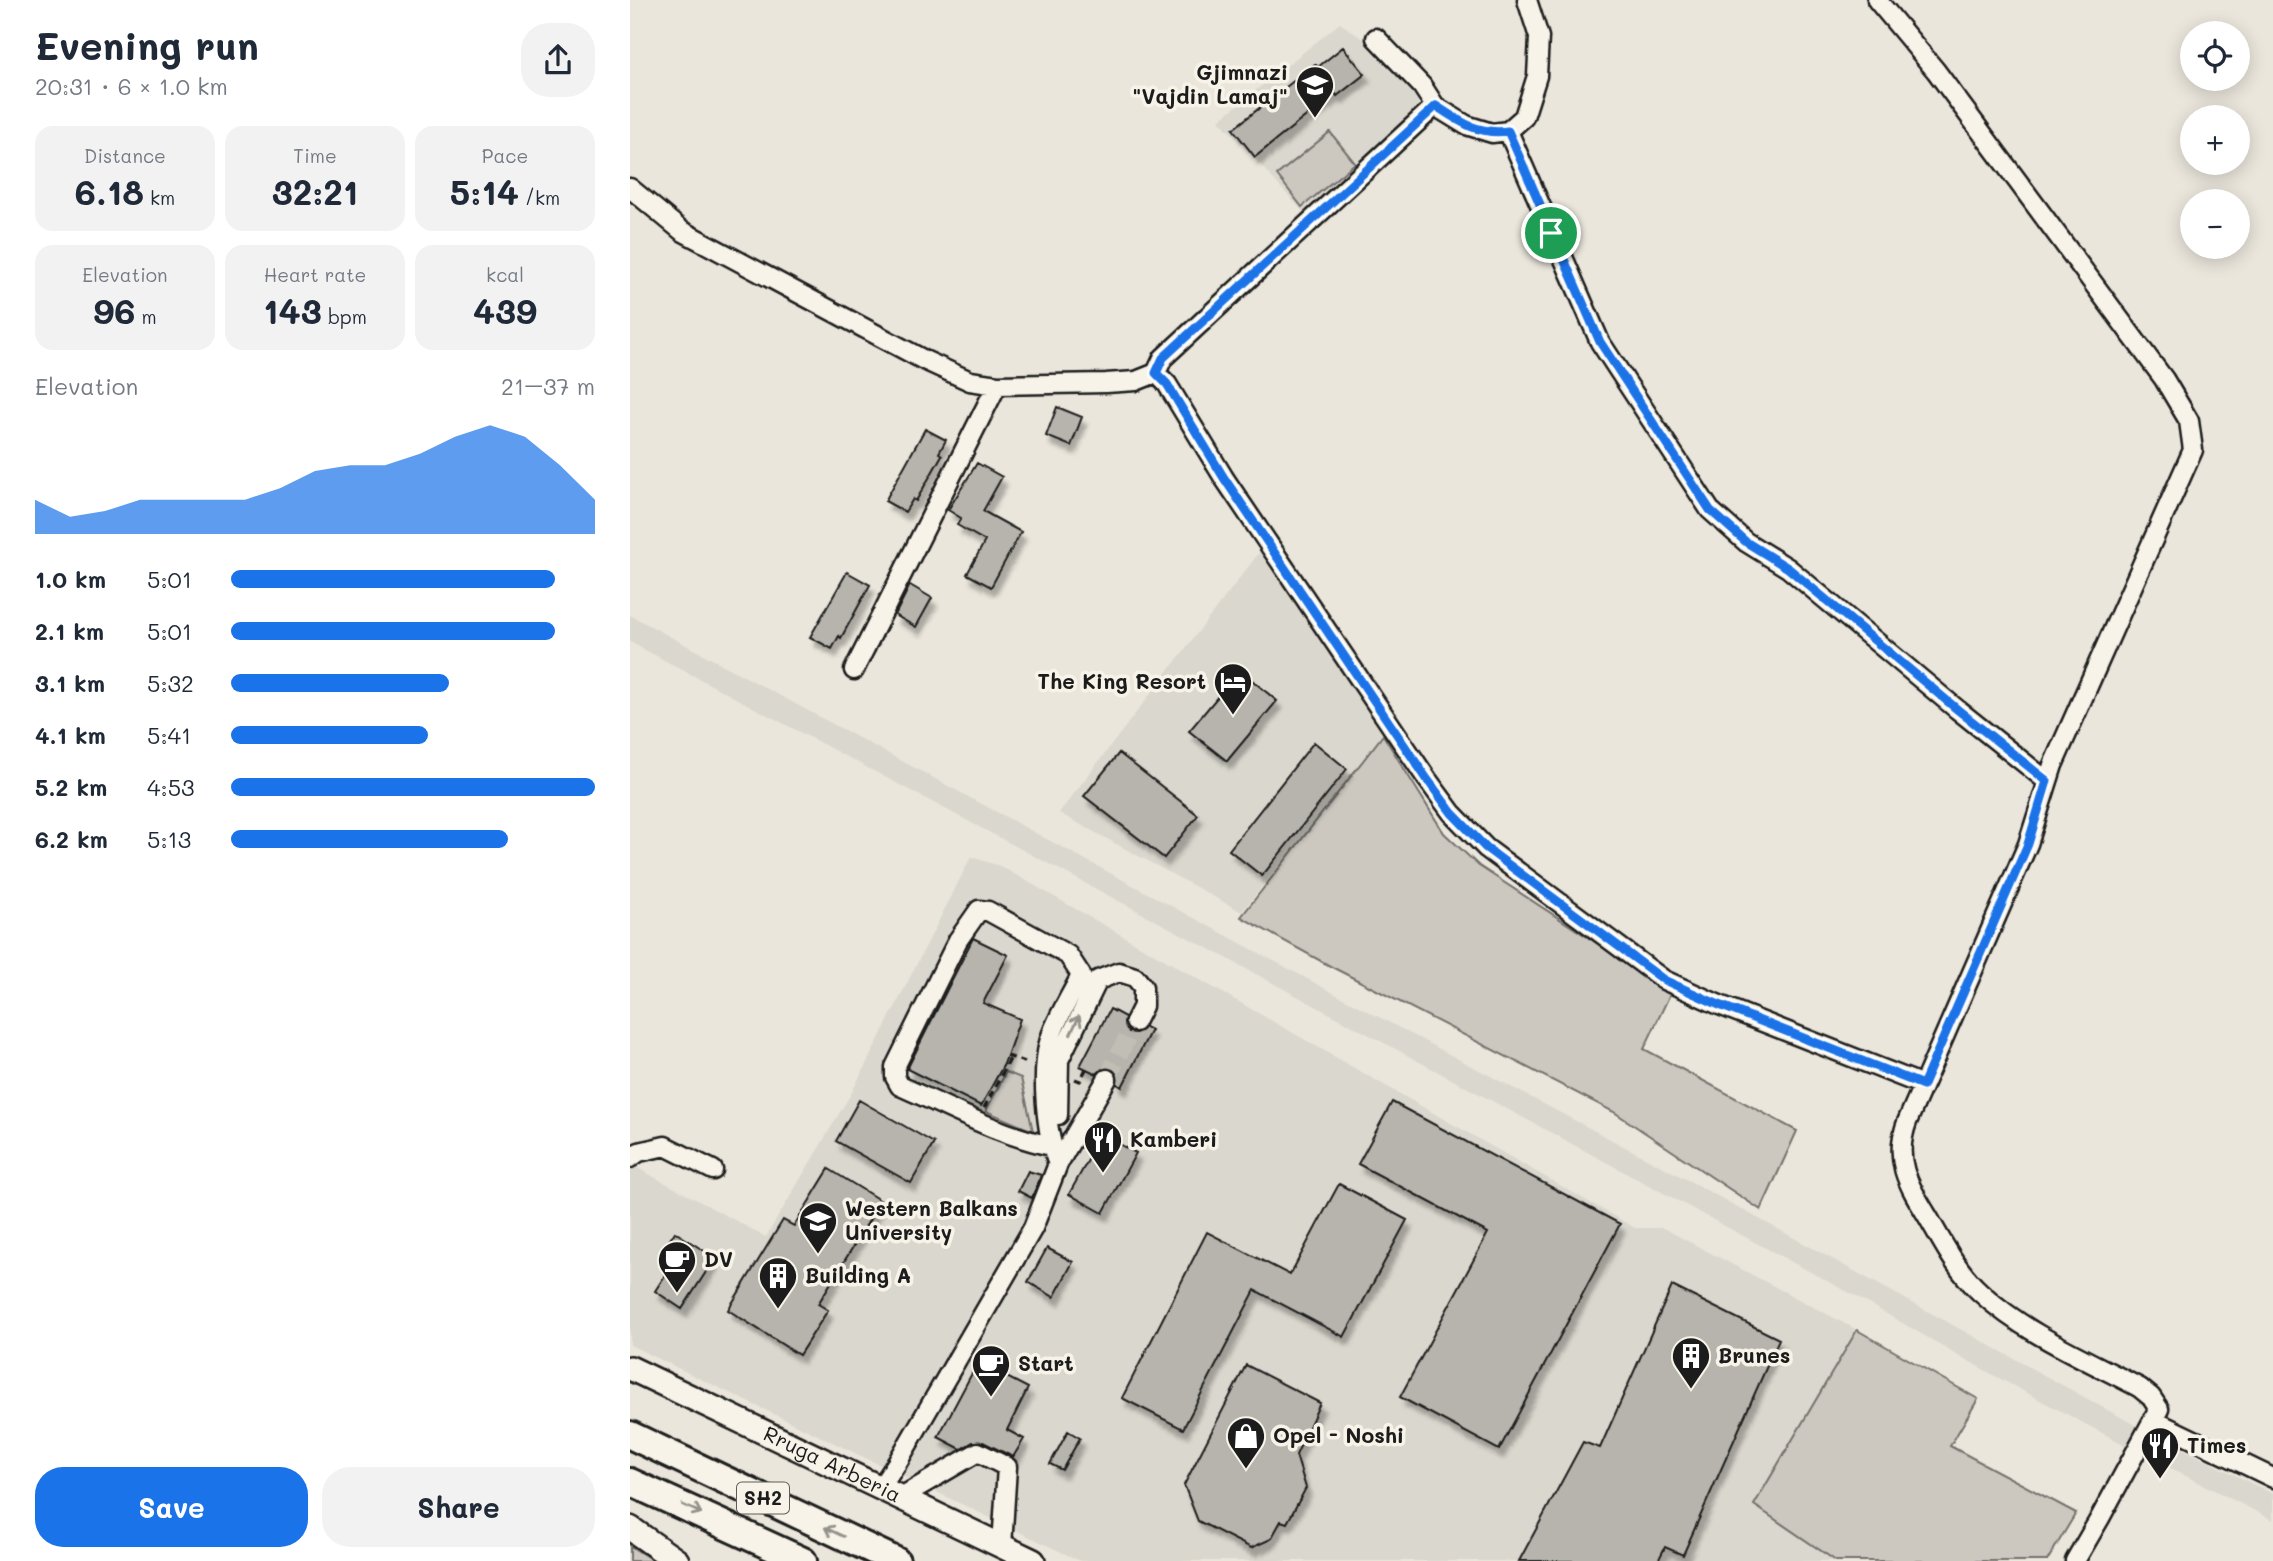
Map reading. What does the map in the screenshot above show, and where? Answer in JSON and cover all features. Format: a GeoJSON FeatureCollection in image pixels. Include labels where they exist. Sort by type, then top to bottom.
{"type":"FeatureCollection","features":[{"type":"Feature","properties":{"kind":"highway","name":"SH2"},"geometry":{"type":"LineString","coordinates":[[630,1435],[896,1561]]}},
{"type":"Feature","properties":{"kind":"highway","name":"SH2"},"geometry":{"type":"LineString","coordinates":[[630,1482],[803,1561]]}},
{"type":"Feature","properties":{"kind":"main road","name":"Rruga Arberia"},"geometry":{"type":"LineString","coordinates":[[630,1368],[1033,1561]]}},
{"type":"Feature","properties":{"kind":"main road"},"geometry":{"type":"LineString","coordinates":[[630,1528],[677,1561]]}},
{"type":"Feature","properties":{"kind":"street"},"geometry":{"type":"LineString","coordinates":[[1376,38],[1422,86],[1436,106],[1466,125],[1492,133],[1508,131],[1524,117],[1537,76],[1539,37],[1527,0]]}},
{"type":"Feature","properties":{"kind":"street"},"geometry":{"type":"LineString","coordinates":[[1877,0],[1936,71],[2164,379],[2189,421],[2193,450],[2047,781],[2028,844],[1903,1132],[1901,1147],[1902,1161],[1915,1196],[1952,1257],[1979,1292],[2026,1327],[2140,1388],[2151,1397],[2159,1409],[2075,1561]]}},
{"type":"Feature","properties":{"kind":"street"},"geometry":{"type":"LineString","coordinates":[[630,188],[682,231],[924,360],[970,381],[997,385],[1136,380],[1156,373],[1163,358],[1436,106]]}},
{"type":"Feature","properties":{"kind":"street"},"geometry":{"type":"LineString","coordinates":[[1508,131],[1600,342],[1710,510],[1746,542],[1788,568],[2047,781]]}},
{"type":"Feature","properties":{"kind":"street"},"geometry":{"type":"LineString","coordinates":[[1156,373],[1167,384],[1224,478],[1427,779],[1452,813],[1486,848],[1664,980],[1717,1004],[1923,1085]]}},
{"type":"Feature","properties":{"kind":"street"},"geometry":{"type":"LineString","coordinates":[[855,670],[997,385]]}},
{"type":"Feature","properties":{"kind":"street"},"geometry":{"type":"LineString","coordinates":[[1051,1146],[1023,1140],[900,1086],[895,1077],[895,1067],[958,940],[979,911],[988,911],[1068,955],[1081,975],[1050,1040],[1045,1077],[1051,1146],[1058,1164]]}},
{"type":"Feature","properties":{"kind":"street"},"geometry":{"type":"LineString","coordinates":[[1058,1164],[1059,1060],[1098,981],[1119,972],[1135,977],[1143,987],[1143,1006],[1135,1022]]}},
{"type":"Feature","properties":{"kind":"street"},"geometry":{"type":"LineString","coordinates":[[891,1492],[1033,1228],[1058,1164],[1107,1079]]}},
{"type":"Feature","properties":{"kind":"street"},"geometry":{"type":"LineString","coordinates":[[630,1158],[639,1152],[665,1146],[713,1170]]}},
{"type":"Feature","properties":{"kind":"street"},"geometry":{"type":"LineString","coordinates":[[2153,1420],[2273,1478]]}},
{"type":"Feature","properties":{"kind":"street"},"geometry":{"type":"LineString","coordinates":[[891,1492],[978,1452],[1007,1467],[1002,1546]]}},
{"type":"Feature","properties":{"kind":"path"},"geometry":{"type":"LineString","coordinates":[[978,1120],[1011,1057]]}},
{"type":"Feature","properties":{"kind":"shaded area","name":"Gjimnazi \"Vajdin Lamaj\""},"geometry":{"type":"Polygon","coordinates":[[[1340,23],[1369,43],[1413,90],[1418,103],[1411,117],[1307,216],[1219,120],[1340,23]]]}},
{"type":"Feature","properties":{"kind":"shaded area"},"geometry":{"type":"Polygon","coordinates":[[[1330,132],[1355,163],[1302,207],[1277,175],[1330,132]]]}},
{"type":"Feature","properties":{"kind":"shaded area"},"geometry":{"type":"Polygon","coordinates":[[[1262,549],[1383,735],[1242,912],[1059,813],[1262,549]]]}},
{"type":"Feature","properties":{"kind":"shaded area"},"geometry":{"type":"Polygon","coordinates":[[[630,615],[1701,1187],[2135,1425],[2273,1494],[2273,1520],[1995,1376],[1855,1296],[630,642],[630,615]]]}},
{"type":"Feature","properties":{"kind":"shaded area"},"geometry":{"type":"Polygon","coordinates":[[[1383,735],[1444,833],[1479,866],[1673,993],[1671,992],[1644,1049],[1797,1131],[1761,1210],[1614,1112],[1330,966],[1241,917],[1383,735]]]}},
{"type":"Feature","properties":{"kind":"shaded area"},"geometry":{"type":"Polygon","coordinates":[[[971,857],[1000,866],[1635,1228],[1663,1228],[1857,1330],[1754,1505],[1836,1561],[1080,1561],[630,1345],[630,1164],[766,1237],[852,1092],[971,857]]]}},
{"type":"Feature","properties":{"kind":"shaded area"},"geometry":{"type":"Polygon","coordinates":[[[1006,1072],[1021,1078],[1033,1131],[986,1111],[1006,1072]]]}},
{"type":"Feature","properties":{"kind":"shaded area"},"geometry":{"type":"Polygon","coordinates":[[[1857,1330],[1978,1399],[1950,1446],[2076,1513],[2047,1561],[1836,1561],[1754,1505],[1857,1330]]]}},
{"type":"Feature","properties":{"kind":"shaded area"},"geometry":{"type":"Polygon","coordinates":[[[630,1546],[654,1561],[630,1561],[630,1546]]]}},
{"type":"Feature","properties":{"kind":"building"},"geometry":{"type":"Polygon","coordinates":[[[1343,47],[1365,74],[1337,96],[1335,93],[1255,157],[1233,129],[1315,64],[1318,67],[1343,47]]]}},
{"type":"Feature","properties":{"kind":"building"},"geometry":{"type":"Polygon","coordinates":[[[1057,407],[1082,417],[1071,446],[1046,436],[1057,407]]]}},
{"type":"Feature","properties":{"kind":"building"},"geometry":{"type":"Polygon","coordinates":[[[925,429],[946,440],[939,453],[942,455],[916,501],[913,499],[905,512],[885,501],[925,429]]]}},
{"type":"Feature","properties":{"kind":"building"},"geometry":{"type":"Polygon","coordinates":[[[977,463],[1002,477],[983,511],[1021,532],[991,587],[967,574],[985,541],[957,525],[961,518],[948,510],[977,463]]]}},
{"type":"Feature","properties":{"kind":"building"},"geometry":{"type":"Polygon","coordinates":[[[847,572],[870,585],[841,638],[839,636],[832,649],[810,637],[847,572]]]}},
{"type":"Feature","properties":{"kind":"building"},"geometry":{"type":"Polygon","coordinates":[[[910,585],[932,598],[916,627],[895,615],[910,585]]]}},
{"type":"Feature","properties":{"kind":"building","name":"The King Resort"},"geometry":{"type":"Polygon","coordinates":[[[1240,670],[1277,701],[1227,761],[1189,731],[1240,670]]]}},
{"type":"Feature","properties":{"kind":"building"},"geometry":{"type":"Polygon","coordinates":[[[1314,742],[1347,769],[1262,876],[1229,850],[1314,742]]]}},
{"type":"Feature","properties":{"kind":"building"},"geometry":{"type":"Polygon","coordinates":[[[1119,753],[1198,815],[1164,858],[1084,796],[1119,753]]]}},
{"type":"Feature","properties":{"kind":"building"},"geometry":{"type":"Polygon","coordinates":[[[973,938],[1008,955],[983,1003],[1020,1019],[1004,1064],[981,1106],[907,1069],[973,938]]]}},
{"type":"Feature","properties":{"kind":"building"},"geometry":{"type":"Polygon","coordinates":[[[1110,1009],[1125,1017],[1124,1023],[1129,1032],[1136,1033],[1145,1027],[1151,1030],[1122,1087],[1117,1084],[1117,1074],[1112,1069],[1102,1069],[1097,1074],[1080,1066],[1110,1009]]]}},
{"type":"Feature","properties":{"kind":"building"},"geometry":{"type":"Polygon","coordinates":[[[859,1100],[934,1143],[911,1183],[836,1141],[859,1100]]]}},
{"type":"Feature","properties":{"kind":"building"},"geometry":{"type":"Polygon","coordinates":[[[1392,1102],[1620,1224],[1499,1450],[1400,1397],[1488,1233],[1358,1164],[1392,1102]]]}},
{"type":"Feature","properties":{"kind":"building","name":"Kamberi"},"geometry":{"type":"Polygon","coordinates":[[[1102,1135],[1136,1153],[1103,1213],[1069,1194],[1102,1135]]]}},
{"type":"Feature","properties":{"kind":"building"},"geometry":{"type":"Polygon","coordinates":[[[829,1169],[881,1201],[818,1304],[828,1310],[799,1355],[728,1310],[783,1220],[794,1226],[829,1169]]]}},
{"type":"Feature","properties":{"kind":"building"},"geometry":{"type":"Polygon","coordinates":[[[1028,1171],[1041,1175],[1032,1198],[1018,1191],[1028,1171]]]}},
{"type":"Feature","properties":{"kind":"building"},"geometry":{"type":"Polygon","coordinates":[[[1339,1184],[1407,1220],[1344,1337],[1255,1290],[1183,1429],[1122,1398],[1207,1232],[1290,1275],[1339,1184]]]}},
{"type":"Feature","properties":{"kind":"building"},"geometry":{"type":"Polygon","coordinates":[[[675,1232],[715,1258],[682,1309],[655,1291],[680,1252],[667,1244],[675,1232]]]}},
{"type":"Feature","properties":{"kind":"building"},"geometry":{"type":"Polygon","coordinates":[[[1047,1248],[1073,1262],[1054,1297],[1028,1282],[1047,1248]]]}},
{"type":"Feature","properties":{"kind":"building","name":"Brunes"},"geometry":{"type":"Polygon","coordinates":[[[1672,1286],[1779,1339],[1683,1555],[1665,1547],[1658,1561],[1519,1561],[1583,1442],[1600,1448],[1672,1286]]]}},
{"type":"Feature","properties":{"kind":"building","name":"Start"},"geometry":{"type":"Polygon","coordinates":[[[978,1362],[1028,1388],[1007,1430],[1024,1439],[1013,1457],[983,1442],[973,1442],[961,1449],[938,1437],[978,1362]]]}},
{"type":"Feature","properties":{"kind":"building","name":"Opel - Noshi"},"geometry":{"type":"Polygon","coordinates":[[[1246,1365],[1320,1403],[1296,1455],[1306,1488],[1287,1523],[1281,1521],[1271,1539],[1251,1548],[1198,1521],[1184,1485],[1246,1365]]]}},
{"type":"Feature","properties":{"kind":"building"},"geometry":{"type":"Polygon","coordinates":[[[1068,1431],[1080,1438],[1062,1470],[1050,1464],[1068,1431]]]}},
{"type":"Feature","properties":{"kind":"tunnel"},"geometry":{"type":"LineString","coordinates":[[1107,1079],[1135,1022]]}},
{"type":"Feature","properties":{"kind":"place","name":"Gjimnazi \"Vajdin Lamaj\""},"geometry":{"type":"Point","coordinates":[1315,119]}},
{"type":"Feature","properties":{"kind":"place","name":"The King Resort"},"geometry":{"type":"Point","coordinates":[1233,716]}},
{"type":"Feature","properties":{"kind":"place","name":"Kamberi"},"geometry":{"type":"Point","coordinates":[1103,1174]}},
{"type":"Feature","properties":{"kind":"place","name":"Western Balkans University"},"geometry":{"type":"Point","coordinates":[818,1255]}},
{"type":"Feature","properties":{"kind":"place","name":"DV"},"geometry":{"type":"Point","coordinates":[677,1294]}},
{"type":"Feature","properties":{"kind":"place","name":"Building A"},"geometry":{"type":"Point","coordinates":[778,1310]}},
{"type":"Feature","properties":{"kind":"place","name":"Brunes"},"geometry":{"type":"Point","coordinates":[1691,1390]}},
{"type":"Feature","properties":{"kind":"place","name":"Start"},"geometry":{"type":"Point","coordinates":[991,1398]}},
{"type":"Feature","properties":{"kind":"place","name":"Opel - Noshi"},"geometry":{"type":"Point","coordinates":[1246,1470]}},
{"type":"Feature","properties":{"kind":"place","name":"Times"},"geometry":{"type":"Point","coordinates":[2160,1480]}},
{"type":"Feature","properties":{"kind":"route"},"geometry":{"type":"LineString","coordinates":[[1436,106],[1466,125],[1492,133],[1508,131],[1551,233],[1600,342],[1710,510],[1746,542],[1788,568],[2047,781],[2028,844],[1923,1085],[1717,1004],[1664,980],[1486,848],[1452,813],[1427,779],[1224,478],[1167,384],[1156,373],[1163,358],[1436,106]]}}]}
